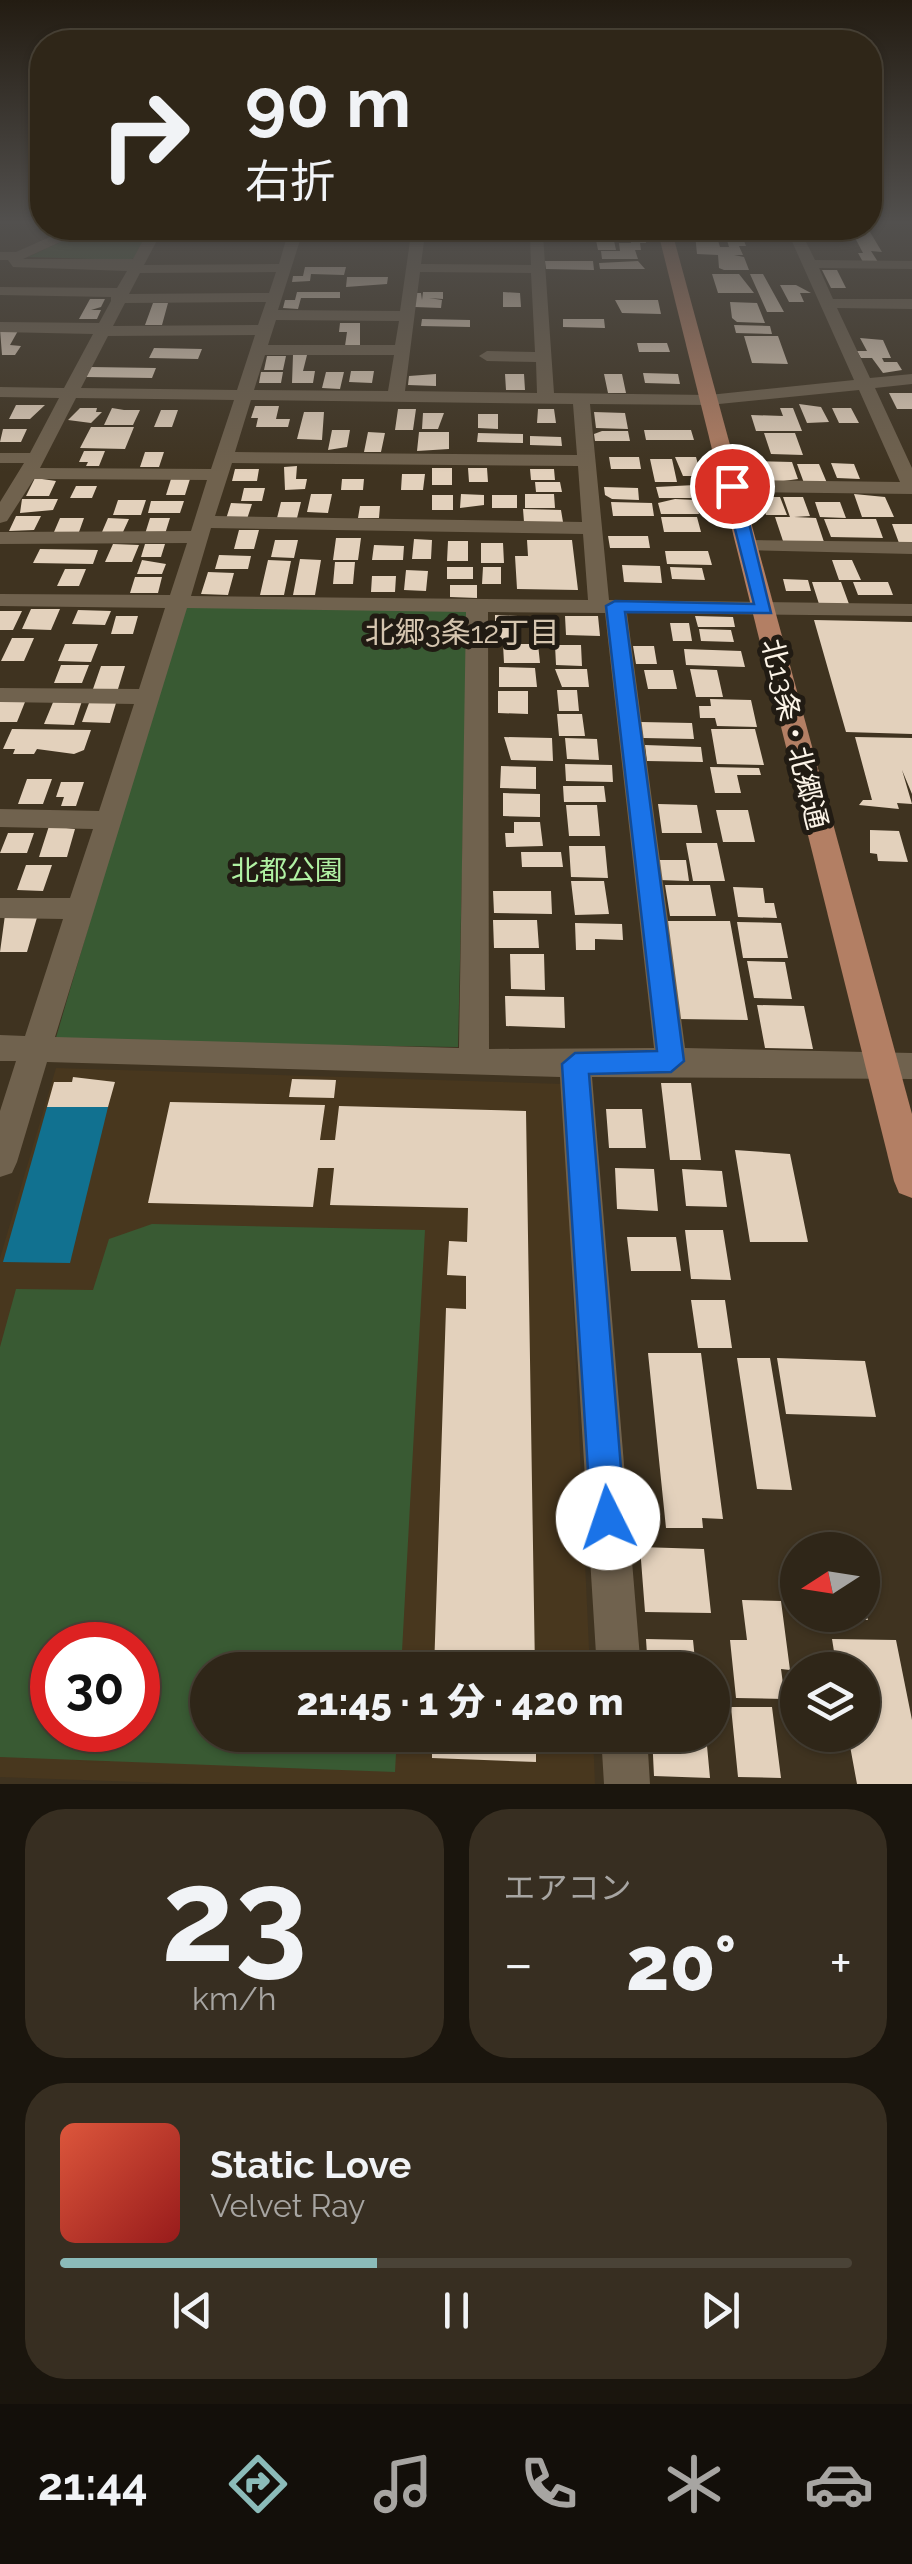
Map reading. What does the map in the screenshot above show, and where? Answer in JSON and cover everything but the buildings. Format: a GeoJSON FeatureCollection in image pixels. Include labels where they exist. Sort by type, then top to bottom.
{"type":"FeatureCollection","features":[{"type":"Feature","properties":{"kind":"main road","name":"北13条・北郷通"},"geometry":{"type":"LineString","coordinates":[[685,306],[764,609],[897,1066],[912,1182]]}},
{"type":"Feature","properties":{"kind":"street"},"geometry":{"type":"LineString","coordinates":[[1,512],[71,393],[113,306]]}},
{"type":"Feature","properties":{"kind":"street"},"geometry":{"type":"LineString","coordinates":[[0,1162],[271,306]]}},
{"type":"Feature","properties":{"kind":"street"},"geometry":{"type":"LineString","coordinates":[[396,397],[408,306]]}},
{"type":"Feature","properties":{"kind":"street"},"geometry":{"type":"LineString","coordinates":[[540,306],[546,398]]}},
{"type":"Feature","properties":{"kind":"street"},"geometry":{"type":"LineString","coordinates":[[732,486],[912,486],[831,306]]}},
{"type":"Feature","properties":{"kind":"street"},"geometry":{"type":"LineString","coordinates":[[0,327],[100,329],[406,316]]}},
{"type":"Feature","properties":{"kind":"street"},"geometry":{"type":"LineString","coordinates":[[258,350],[402,350]]}},
{"type":"Feature","properties":{"kind":"street"},"geometry":{"type":"LineString","coordinates":[[487,356],[543,357]]}},
{"type":"Feature","properties":{"kind":"street"},"geometry":{"type":"LineString","coordinates":[[0,392],[710,400],[912,379]]}},
{"type":"Feature","properties":{"kind":"street"},"geometry":{"type":"LineString","coordinates":[[581,399],[591,528],[607,606],[671,1061]]}},
{"type":"Feature","properties":{"kind":"street"},"geometry":{"type":"LineString","coordinates":[[886,429],[912,429]]}},
{"type":"Feature","properties":{"kind":"street"},"geometry":{"type":"LineString","coordinates":[[0,458],[31,465],[221,466],[585,461]]}},
{"type":"Feature","properties":{"kind":"street"},"geometry":{"type":"LineString","coordinates":[[0,538],[201,530],[591,528]]}},
{"type":"Feature","properties":{"kind":"street"},"geometry":{"type":"LineString","coordinates":[[749,546],[912,548]]}},
{"type":"Feature","properties":{"kind":"street"},"geometry":{"type":"LineString","coordinates":[[0,600],[912,610]]}},
{"type":"Feature","properties":{"kind":"street"},"geometry":{"type":"LineString","coordinates":[[474,1062],[477,604]]}},
{"type":"Feature","properties":{"kind":"street"},"geometry":{"type":"LineString","coordinates":[[0,695],[148,697]]}},
{"type":"Feature","properties":{"kind":"street"},"geometry":{"type":"LineString","coordinates":[[0,818],[109,820]]}},
{"type":"Feature","properties":{"kind":"street"},"geometry":{"type":"LineString","coordinates":[[0,908],[81,909]]}},
{"type":"Feature","properties":{"kind":"street"},"geometry":{"type":"LineString","coordinates":[[0,1048],[474,1062],[897,1066]]}},
{"type":"Feature","properties":{"kind":"street"},"geometry":{"type":"LineString","coordinates":[[575,1064],[618,1652]]}},
{"type":"Feature","properties":{"kind":"street"},"geometry":{"type":"LineString","coordinates":[[625,1752],[627,1784]]}},
{"type":"Feature","properties":{"kind":"shaded area"},"geometry":{"type":"Polygon","coordinates":[[[56,1068],[563,1084],[589,1652],[190,1652],[190,1752],[594,1752],[595,1784],[194,1784],[0,1777],[0,1258],[56,1068]]]}},
{"type":"Feature","properties":{"kind":"green space","name":"北都公園"},"geometry":{"type":"Polygon","coordinates":[[[182,607],[468,609],[458,1047],[55,1041],[182,607]]]}},
{"type":"Feature","properties":{"kind":"green space"},"geometry":{"type":"Polygon","coordinates":[[[152,1224],[425,1230],[402,1652],[190,1652],[190,1752],[396,1752],[395,1772],[0,1757],[0,1347],[16,1289],[93,1290],[109,1239],[152,1224]]]}},
{"type":"Feature","properties":{"kind":"water"},"geometry":{"type":"Polygon","coordinates":[[[47,1107],[108,1107],[70,1263],[3,1262],[47,1107]]]}},
{"type":"Feature","properties":{"kind":"district","name":"北郷3条12丁目"},"geometry":{"type":"Point","coordinates":[462,633]}},
{"type":"Feature","properties":{"kind":"route"},"geometry":{"type":"LineString","coordinates":[[608,1518],[575,1064],[671,1061],[615,606],[764,609],[732,486]]}}]}
